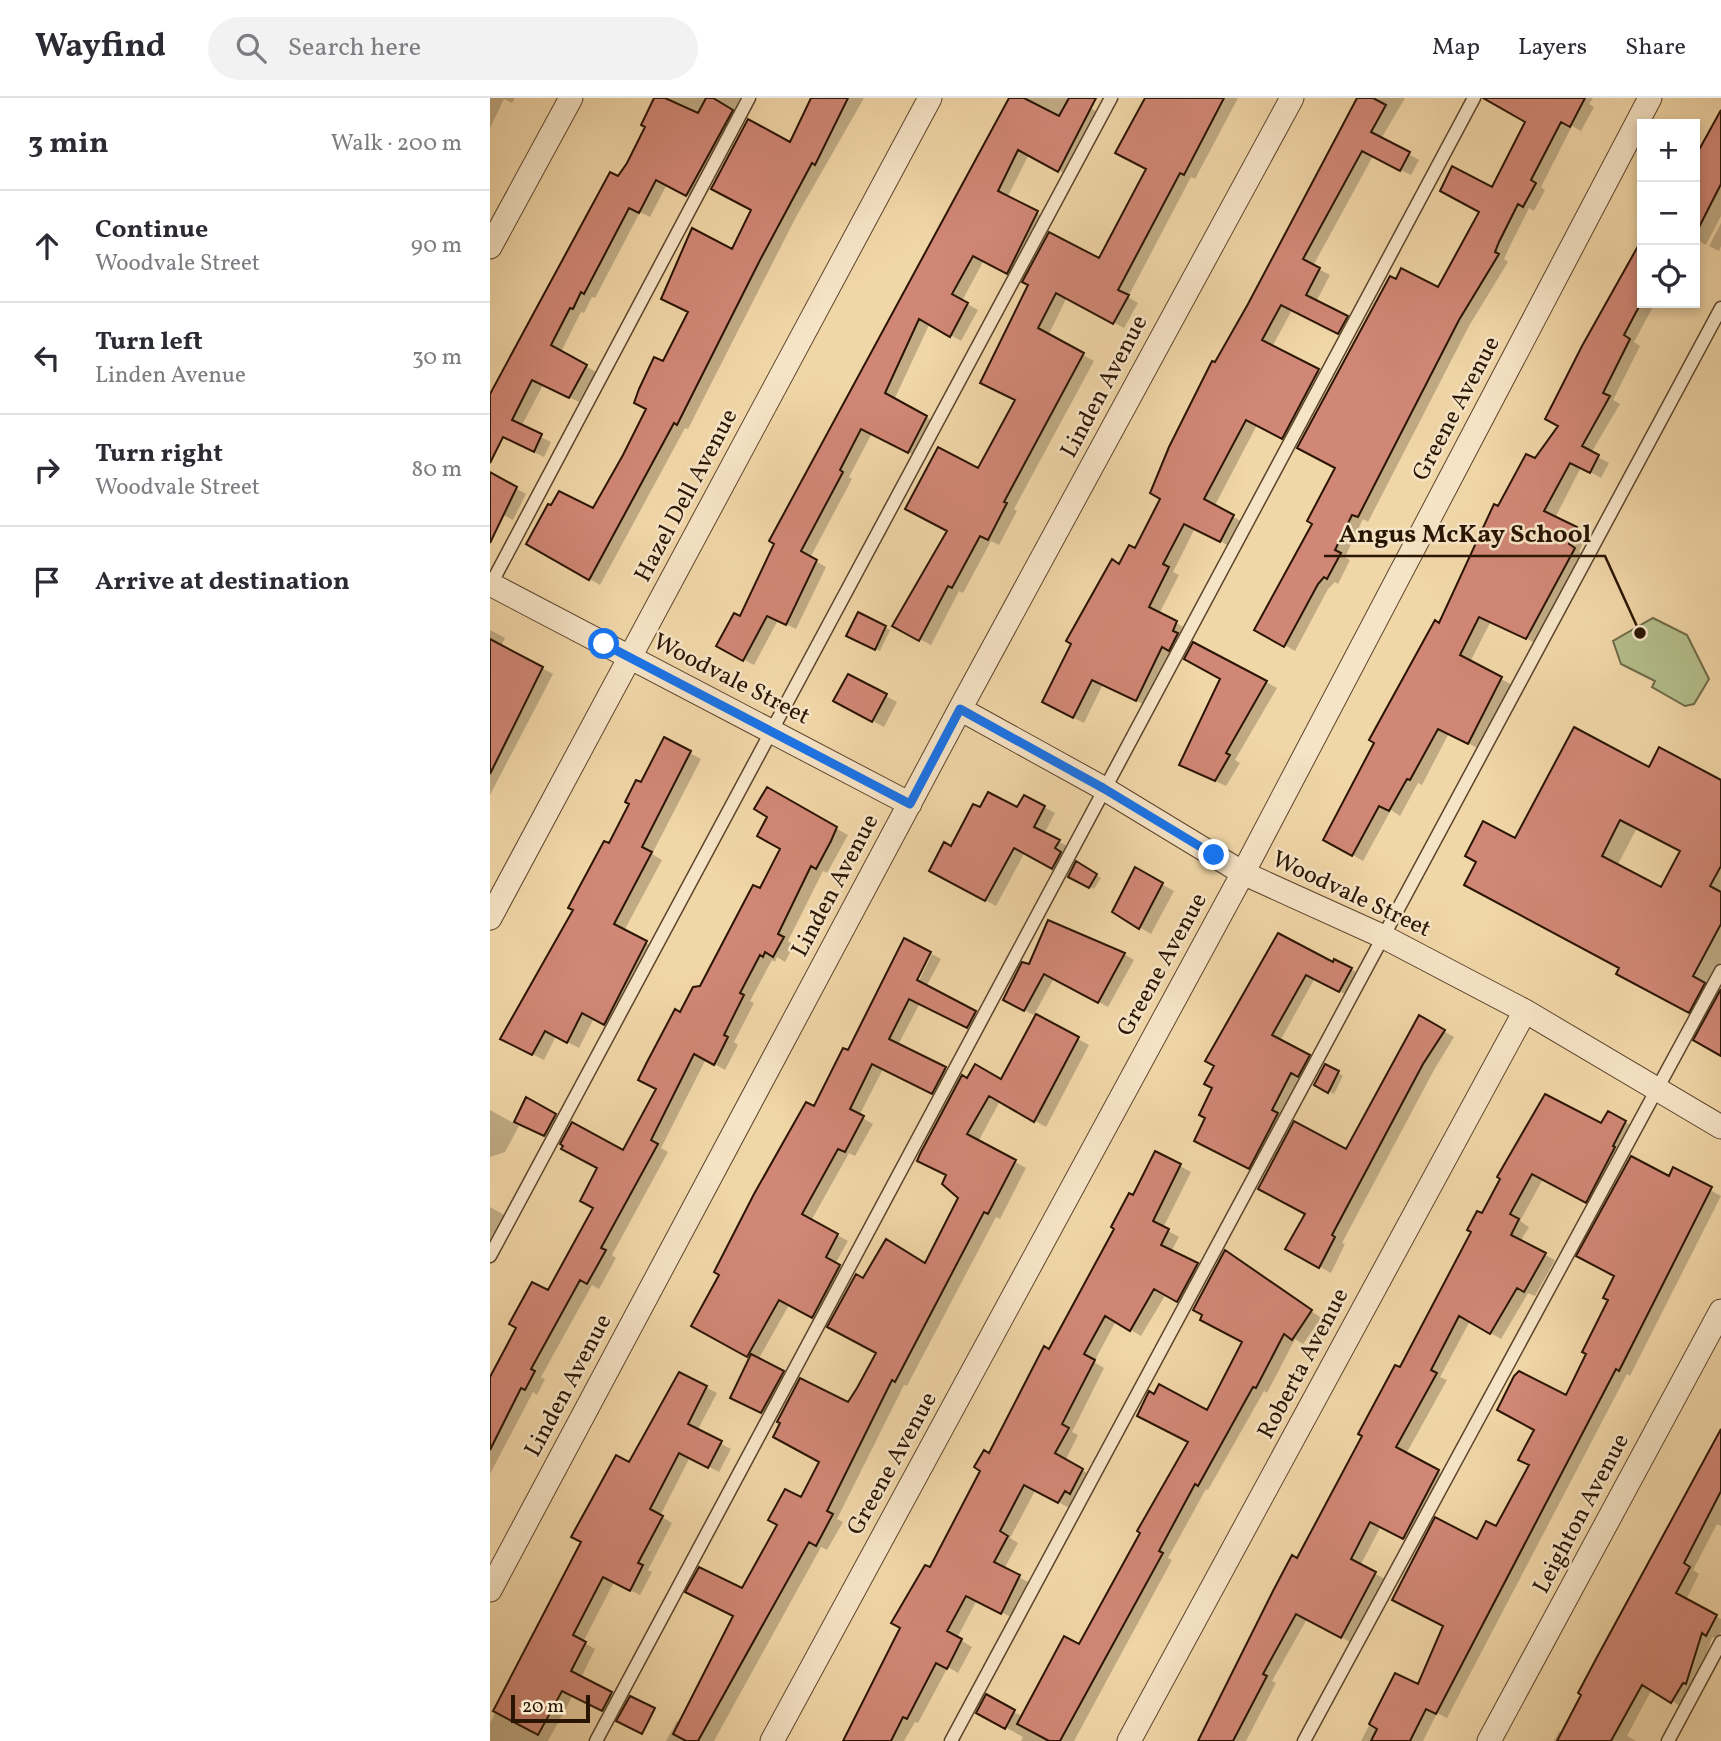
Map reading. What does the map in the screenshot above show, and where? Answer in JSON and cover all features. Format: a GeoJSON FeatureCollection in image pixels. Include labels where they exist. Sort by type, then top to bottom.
{"type":"FeatureCollection","features":[{"type":"Feature","properties":{"kind":"street"},"geometry":{"type":"LineString","coordinates":[[490,247],[571,98]]}},
{"type":"Feature","properties":{"kind":"street","name":"Hazel Dell Avenue"},"geometry":{"type":"LineString","coordinates":[[490,918],[930,98]]}},
{"type":"Feature","properties":{"kind":"street","name":"Linden Avenue"},"geometry":{"type":"LineString","coordinates":[[490,1590],[960,709],[1292,98]]}},
{"type":"Feature","properties":{"kind":"street","name":"Greene Avenue"},"geometry":{"type":"LineString","coordinates":[[772,1741],[1243,873],[1650,98]]}},
{"type":"Feature","properties":{"kind":"street","name":"Woodvale Street"},"geometry":{"type":"LineString","coordinates":[[490,585],[910,804]]}},
{"type":"Feature","properties":{"kind":"street","name":"Woodvale Street"},"geometry":{"type":"LineString","coordinates":[[960,709],[1103,788],[1243,873],[1384,937],[1525,1011],[1721,1127]]}},
{"type":"Feature","properties":{"kind":"street","name":"Roberta Avenue"},"geometry":{"type":"LineString","coordinates":[[1129,1741],[1525,1011]]}},
{"type":"Feature","properties":{"kind":"street","name":"Leighton Avenue"},"geometry":{"type":"LineString","coordinates":[[1489,1741],[1721,1311]]}},
{"type":"Feature","properties":{"kind":"lane"},"geometry":{"type":"LineString","coordinates":[[490,585],[749,98]]}},
{"type":"Feature","properties":{"kind":"lane"},"geometry":{"type":"LineString","coordinates":[[490,1256],[1111,98]]}},
{"type":"Feature","properties":{"kind":"lane"},"geometry":{"type":"LineString","coordinates":[[596,1741],[1474,98]]}},
{"type":"Feature","properties":{"kind":"lane"},"geometry":{"type":"LineString","coordinates":[[951,1741],[1721,308]]}},
{"type":"Feature","properties":{"kind":"lane"},"geometry":{"type":"LineString","coordinates":[[1304,1741],[1721,971]]}},
{"type":"Feature","properties":{"kind":"lane"},"geometry":{"type":"LineString","coordinates":[[1668,1741],[1721,1642]]}},
{"type":"Feature","properties":{"kind":"green space"},"geometry":{"type":"Polygon","coordinates":[[[1653,618],[1687,635],[1709,679],[1694,704],[1685,706],[1652,687],[1655,681],[1621,664],[1613,641],[1653,618]]]}},
{"type":"Feature","properties":{"kind":"building"},"geometry":{"type":"Polygon","coordinates":[[[654,98],[665,98],[698,113],[706,98],[713,98],[733,110],[686,196],[656,180],[639,213],[629,208],[584,294],[581,292],[573,309],[570,308],[551,345],[587,365],[569,398],[532,380],[512,420],[542,434],[534,452],[503,437],[490,463],[490,394],[610,172],[618,176],[627,163],[645,127],[641,125],[654,98]]]}},
{"type":"Feature","properties":{"kind":"building"},"geometry":{"type":"Polygon","coordinates":[[[811,98],[848,98],[815,165],[812,163],[759,262],[677,425],[674,423],[589,580],[526,544],[548,504],[551,505],[559,491],[593,508],[623,455],[646,409],[634,403],[639,389],[654,357],[663,361],[688,312],[661,299],[692,228],[732,249],[751,210],[711,189],[748,119],[790,142],[811,98]]]}},
{"type":"Feature","properties":{"kind":"building"},"geometry":{"type":"Polygon","coordinates":[[[1009,98],[1024,98],[1059,116],[1069,98],[1096,98],[1058,172],[1018,150],[998,191],[1038,211],[1007,274],[973,256],[952,294],[968,303],[950,337],[919,319],[885,393],[927,416],[908,453],[861,429],[840,470],[843,472],[801,551],[817,560],[786,625],[767,616],[743,661],[716,646],[734,613],[740,616],[774,544],[769,541],[1009,98]]]}},
{"type":"Feature","properties":{"kind":"building"},"geometry":{"type":"Polygon","coordinates":[[[1145,98],[1224,98],[1184,175],[1180,173],[1118,290],[1129,295],[1113,324],[1056,293],[1038,328],[1084,353],[1004,502],[1007,503],[988,540],[980,536],[952,588],[948,586],[919,641],[892,626],[947,531],[905,509],[938,447],[978,468],[1015,400],[980,383],[1028,285],[1022,282],[1049,232],[1099,258],[1146,169],[1115,153],[1145,98]]]}},
{"type":"Feature","properties":{"kind":"building"},"geometry":{"type":"Polygon","coordinates":[[[1357,98],[1373,98],[1386,105],[1371,132],[1410,152],[1400,171],[1362,151],[1303,259],[1320,268],[1306,295],[1348,316],[1338,334],[1281,305],[1262,340],[1319,369],[1282,439],[1246,420],[1204,499],[1234,515],[1220,542],[1184,524],[1163,564],[1169,567],[1149,607],[1177,621],[1173,631],[1178,633],[1169,651],[1162,647],[1136,701],[1092,680],[1073,718],[1042,702],[1071,644],[1066,641],[1112,559],[1119,564],[1129,545],[1135,548],[1160,499],[1150,493],[1169,447],[1212,361],[1215,362],[1248,304],[1357,98]]]}},
{"type":"Feature","properties":{"kind":"building"},"geometry":{"type":"Polygon","coordinates":[[[1483,98],[1585,98],[1570,127],[1561,122],[1531,180],[1536,183],[1523,207],[1518,204],[1499,242],[1495,252],[1499,254],[1459,320],[1358,517],[1352,515],[1335,550],[1341,553],[1327,579],[1324,577],[1318,584],[1284,647],[1254,630],[1312,524],[1307,521],[1335,468],[1297,448],[1390,276],[1396,279],[1401,268],[1438,287],[1479,212],[1440,191],[1452,166],[1492,187],[1525,122],[1483,98]]]}},
{"type":"Feature","properties":{"kind":"building"},"geometry":{"type":"Polygon","coordinates":[[[1721,110],[1721,184],[1700,225],[1700,182],[1700,148],[1721,110]]]}},
{"type":"Feature","properties":{"kind":"building"},"geometry":{"type":"Polygon","coordinates":[[[1637,248],[1638,308],[1624,335],[1630,339],[1603,393],[1610,396],[1582,446],[1599,455],[1590,473],[1570,463],[1544,511],[1577,527],[1569,544],[1575,548],[1526,639],[1479,617],[1460,655],[1502,677],[1468,744],[1438,729],[1410,780],[1407,779],[1389,811],[1379,806],[1352,856],[1323,840],[1374,743],[1369,740],[1435,620],[1439,623],[1494,504],[1498,506],[1526,454],[1535,458],[1558,426],[1545,419],[1637,248]]]}},
{"type":"Feature","properties":{"kind":"building"},"geometry":{"type":"Polygon","coordinates":[[[490,472],[517,487],[490,543],[490,472]]]}},
{"type":"Feature","properties":{"kind":"building"},"geometry":{"type":"Polygon","coordinates":[[[858,612],[886,626],[875,650],[846,636],[858,612]]]}},
{"type":"Feature","properties":{"kind":"building"},"geometry":{"type":"Polygon","coordinates":[[[490,639],[543,667],[490,774],[490,639]]]}},
{"type":"Feature","properties":{"kind":"building"},"geometry":{"type":"Polygon","coordinates":[[[1193,642],[1267,681],[1226,753],[1230,755],[1215,781],[1179,765],[1220,679],[1184,659],[1193,642]]]}},
{"type":"Feature","properties":{"kind":"building"},"geometry":{"type":"Polygon","coordinates":[[[848,674],[887,694],[872,722],[833,701],[848,674]]]}},
{"type":"Feature","properties":{"kind":"building"},"geometry":{"type":"Polygon","coordinates":[[[1574,727],[1649,767],[1659,747],[1721,780],[1721,866],[1710,886],[1721,892],[1721,924],[1693,976],[1705,983],[1689,1013],[1616,974],[1619,968],[1464,885],[1476,862],[1465,856],[1483,821],[1515,838],[1574,727]],[[1620,820],[1602,856],[1661,887],[1680,851],[1620,820]]]}},
{"type":"Feature","properties":{"kind":"building"},"geometry":{"type":"Polygon","coordinates":[[[664,737],[691,751],[642,847],[652,852],[614,924],[647,941],[604,1025],[582,1013],[567,1043],[545,1031],[532,1055],[500,1039],[573,910],[568,908],[604,841],[609,843],[629,804],[625,802],[636,780],[641,782],[664,737]]]}},
{"type":"Feature","properties":{"kind":"building"},"geometry":{"type":"Polygon","coordinates":[[[767,787],[837,827],[816,869],[811,866],[778,934],[784,937],[773,957],[765,952],[763,957],[760,955],[740,993],[744,995],[724,1035],[728,1037],[714,1065],[694,1054],[651,1140],[658,1144],[601,1248],[606,1250],[587,1284],[580,1280],[531,1369],[535,1371],[525,1390],[521,1388],[490,1450],[490,1377],[516,1328],[509,1324],[532,1282],[548,1290],[593,1208],[580,1201],[597,1168],[561,1149],[563,1146],[560,1144],[572,1122],[623,1150],[656,1089],[638,1080],[647,1062],[675,1009],[680,1012],[693,987],[700,986],[753,885],[760,888],[780,849],[757,836],[767,817],[754,809],[767,787]]]}},
{"type":"Feature","properties":{"kind":"building"},"geometry":{"type":"Polygon","coordinates":[[[988,792],[1017,807],[1024,795],[1045,806],[1034,827],[1060,840],[1055,848],[1061,852],[1052,869],[1014,848],[985,901],[929,871],[944,842],[951,846],[973,804],[980,807],[988,792]]]}},
{"type":"Feature","properties":{"kind":"building"},"geometry":{"type":"Polygon","coordinates":[[[1076,861],[1097,874],[1089,888],[1068,877],[1076,861]]]}},
{"type":"Feature","properties":{"kind":"building"},"geometry":{"type":"Polygon","coordinates":[[[1135,867],[1163,883],[1139,929],[1112,912],[1135,867]]]}},
{"type":"Feature","properties":{"kind":"building"},"geometry":{"type":"Polygon","coordinates":[[[1048,920],[1125,953],[1098,1003],[1044,974],[1024,1011],[1003,1000],[1022,962],[1029,964],[1048,920]]]}},
{"type":"Feature","properties":{"kind":"building"},"geometry":{"type":"Polygon","coordinates":[[[1278,933],[1333,962],[1334,959],[1352,968],[1339,992],[1306,975],[1272,1035],[1310,1055],[1298,1077],[1291,1073],[1272,1110],[1278,1113],[1249,1169],[1194,1141],[1205,1118],[1199,1115],[1212,1088],[1204,1084],[1214,1066],[1205,1061],[1278,933]]]}},
{"type":"Feature","properties":{"kind":"building"},"geometry":{"type":"Polygon","coordinates":[[[904,938],[931,952],[917,980],[976,1011],[967,1028],[909,999],[889,1039],[946,1067],[932,1094],[872,1064],[850,1109],[864,1116],[845,1152],[838,1149],[802,1214],[838,1234],[826,1257],[840,1265],[812,1318],[779,1300],[747,1357],[691,1326],[719,1275],[714,1272],[754,1194],[806,1102],[814,1106],[843,1048],[848,1050],[904,938]]]}},
{"type":"Feature","properties":{"kind":"building"},"geometry":{"type":"Polygon","coordinates":[[[1721,989],[1721,1056],[1693,1040],[1721,989]]]}},
{"type":"Feature","properties":{"kind":"building"},"geometry":{"type":"Polygon","coordinates":[[[1036,1014],[1079,1037],[1034,1122],[989,1096],[967,1134],[1016,1160],[988,1214],[984,1212],[895,1382],[892,1380],[827,1511],[833,1514],[816,1546],[809,1542],[698,1741],[686,1741],[673,1734],[733,1616],[685,1592],[699,1567],[742,1588],[777,1525],[768,1520],[785,1489],[801,1497],[819,1462],[773,1437],[780,1423],[777,1422],[800,1378],[848,1402],[857,1388],[876,1353],[827,1327],[856,1274],[863,1278],[886,1239],[925,1263],[958,1198],[942,1184],[946,1175],[917,1161],[920,1154],[962,1075],[967,1078],[975,1064],[1001,1079],[1036,1014]]]}},
{"type":"Feature","properties":{"kind":"building"},"geometry":{"type":"Polygon","coordinates":[[[1419,1015],[1445,1030],[1423,1064],[1332,1235],[1335,1237],[1319,1268],[1285,1249],[1305,1214],[1258,1189],[1294,1121],[1346,1149],[1419,1015]]]}},
{"type":"Feature","properties":{"kind":"building"},"geometry":{"type":"Polygon","coordinates":[[[1325,1064],[1339,1071],[1328,1093],[1314,1085],[1325,1064]]]}},
{"type":"Feature","properties":{"kind":"building"},"geometry":{"type":"Polygon","coordinates":[[[1545,1094],[1601,1123],[1608,1111],[1626,1121],[1586,1203],[1532,1174],[1510,1214],[1519,1219],[1511,1235],[1546,1253],[1524,1292],[1517,1288],[1490,1334],[1459,1316],[1431,1370],[1437,1373],[1396,1447],[1439,1470],[1403,1539],[1370,1522],[1351,1559],[1376,1572],[1341,1638],[1296,1614],[1263,1674],[1267,1676],[1233,1741],[1198,1741],[1292,1555],[1297,1558],[1362,1436],[1358,1434],[1395,1365],[1400,1367],[1471,1232],[1467,1230],[1477,1211],[1482,1213],[1500,1179],[1497,1177],[1545,1094]]]}},
{"type":"Feature","properties":{"kind":"building"},"geometry":{"type":"Polygon","coordinates":[[[526,1097],[556,1114],[544,1136],[514,1122],[526,1097]]]}},
{"type":"Feature","properties":{"kind":"building"},"geometry":{"type":"Polygon","coordinates":[[[1155,1151],[1181,1164],[1153,1221],[1169,1229],[1161,1245],[1198,1263],[1177,1302],[1154,1289],[1130,1331],[1105,1316],[1084,1354],[1095,1360],[1062,1424],[1069,1428],[1055,1453],[1083,1469],[1070,1494],[1065,1491],[1058,1503],[1024,1485],[1000,1531],[1008,1536],[994,1562],[1020,1575],[1001,1614],[966,1596],[947,1631],[962,1639],[947,1669],[936,1663],[907,1719],[903,1717],[891,1741],[843,1741],[900,1628],[891,1623],[925,1565],[930,1567],[980,1471],[974,1467],[984,1450],[989,1453],[1044,1346],[1049,1349],[1114,1229],[1111,1227],[1129,1193],[1133,1195],[1155,1151]]]}},
{"type":"Feature","properties":{"kind":"building"},"geometry":{"type":"Polygon","coordinates":[[[1631,1156],[1669,1176],[1673,1167],[1712,1187],[1619,1371],[1616,1369],[1436,1714],[1426,1709],[1410,1741],[1371,1741],[1377,1729],[1369,1724],[1395,1673],[1418,1684],[1443,1626],[1392,1600],[1435,1517],[1477,1539],[1486,1521],[1496,1526],[1529,1465],[1518,1460],[1534,1430],[1497,1410],[1514,1376],[1519,1371],[1566,1395],[1586,1354],[1582,1352],[1608,1300],[1603,1298],[1614,1276],[1576,1256],[1631,1156]]]}},
{"type":"Feature","properties":{"kind":"building"},"geometry":{"type":"Polygon","coordinates":[[[1225,1250],[1312,1310],[1292,1340],[1284,1334],[1256,1388],[1253,1387],[1198,1486],[1195,1484],[1159,1551],[1163,1553],[1060,1741],[1049,1741],[1017,1724],[1064,1636],[1079,1644],[1140,1533],[1137,1531],[1188,1442],[1137,1416],[1149,1391],[1154,1394],[1159,1384],[1207,1410],[1242,1342],[1200,1320],[1202,1315],[1193,1310],[1225,1250]]]}},
{"type":"Feature","properties":{"kind":"building"},"geometry":{"type":"Polygon","coordinates":[[[751,1354],[784,1371],[761,1413],[730,1398],[751,1354]]]}},
{"type":"Feature","properties":{"kind":"building"},"geometry":{"type":"Polygon","coordinates":[[[679,1372],[707,1386],[688,1424],[722,1441],[708,1468],[679,1453],[650,1509],[663,1516],[638,1563],[643,1565],[630,1591],[603,1577],[573,1635],[586,1642],[571,1671],[612,1692],[602,1711],[562,1691],[538,1735],[493,1711],[581,1542],[571,1537],[616,1455],[629,1462],[679,1372]]]}},
{"type":"Feature","properties":{"kind":"building"},"geometry":{"type":"Polygon","coordinates":[[[1721,1429],[1721,1491],[1684,1563],[1690,1567],[1676,1593],[1717,1615],[1706,1636],[1702,1633],[1686,1684],[1683,1683],[1671,1703],[1642,1685],[1611,1741],[1557,1741],[1581,1695],[1578,1693],[1721,1429]]]}},
{"type":"Feature","properties":{"kind":"building"},"geometry":{"type":"Polygon","coordinates":[[[986,1694],[1015,1710],[1005,1729],[976,1713],[986,1694]]]}},
{"type":"Feature","properties":{"kind":"building"},"geometry":{"type":"Polygon","coordinates":[[[630,1696],[655,1708],[642,1734],[616,1721],[630,1696]]]}},
{"type":"Feature","properties":{"kind":"place","name":"Angus McKay School"},"geometry":{"type":"Point","coordinates":[1640,633]}},
{"type":"Feature","properties":{"kind":"route"},"geometry":{"type":"LineString","coordinates":[[604,644],[910,804],[960,709],[1103,788],[1214,855]]}}]}
